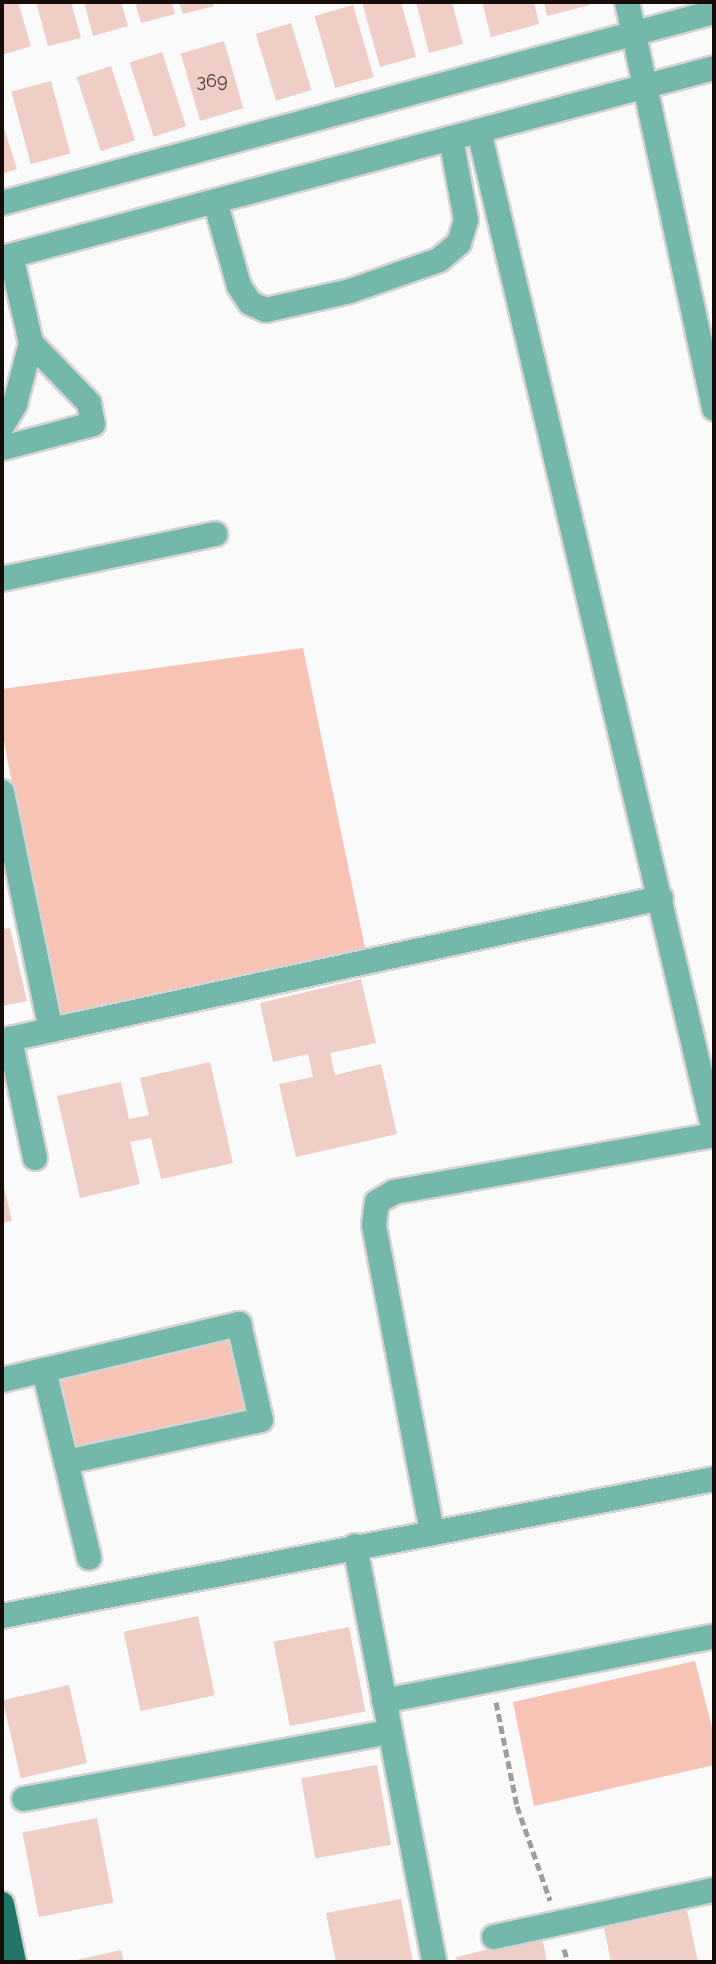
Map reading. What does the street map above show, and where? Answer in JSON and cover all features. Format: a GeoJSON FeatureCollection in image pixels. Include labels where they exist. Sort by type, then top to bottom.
{"type":"FeatureCollection","features":[{"type":"Feature","properties":{"kind":"main road"},"geometry":{"type":"LineString","coordinates":[[2,1904],[14,1962]]}},
{"type":"Feature","properties":{"kind":"street"},"geometry":{"type":"LineString","coordinates":[[627,2],[714,409]]}},
{"type":"Feature","properties":{"kind":"street"},"geometry":{"type":"LineString","coordinates":[[2,203],[714,12]]}},
{"type":"Feature","properties":{"kind":"street"},"geometry":{"type":"LineString","coordinates":[[2,441],[3,448],[93,424],[89,403],[31,343],[6,257],[714,68]]}},
{"type":"Feature","properties":{"kind":"street"},"geometry":{"type":"LineString","coordinates":[[432,1532],[374,1225],[377,1202],[394,1192],[714,1133],[479,131]]}},
{"type":"Feature","properties":{"kind":"street"},"geometry":{"type":"LineString","coordinates":[[215,201],[239,286],[250,303],[266,310],[350,291],[439,260],[459,243],[466,220],[451,138]]}},
{"type":"Feature","properties":{"kind":"street"},"geometry":{"type":"LineString","coordinates":[[2,426],[15,404],[31,343]]}},
{"type":"Feature","properties":{"kind":"street"},"geometry":{"type":"LineString","coordinates":[[2,579],[215,534]]}},
{"type":"Feature","properties":{"kind":"street"},"geometry":{"type":"LineString","coordinates":[[2,792],[51,1030]]}},
{"type":"Feature","properties":{"kind":"street"},"geometry":{"type":"LineString","coordinates":[[35,1158],[6,1040],[661,898]]}},
{"type":"Feature","properties":{"kind":"street"},"geometry":{"type":"LineString","coordinates":[[2,1380],[239,1324],[261,1420],[67,1462]]}},
{"type":"Feature","properties":{"kind":"street"},"geometry":{"type":"LineString","coordinates":[[44,1370],[89,1558]]}},
{"type":"Feature","properties":{"kind":"street"},"geometry":{"type":"LineString","coordinates":[[2,1616],[714,1479]]}},
{"type":"Feature","properties":{"kind":"street"},"geometry":{"type":"LineString","coordinates":[[355,1546],[434,1962]]}},
{"type":"Feature","properties":{"kind":"street"},"geometry":{"type":"LineString","coordinates":[[384,1701],[714,1636]]}},
{"type":"Feature","properties":{"kind":"street"},"geometry":{"type":"LineString","coordinates":[[24,1799],[389,1732]]}},
{"type":"Feature","properties":{"kind":"street"},"geometry":{"type":"LineString","coordinates":[[494,1937],[714,1890]]}},
{"type":"Feature","properties":{"kind":"path"},"geometry":{"type":"LineString","coordinates":[[495,1698],[517,1806],[568,1962]]}},
{"type":"Feature","properties":{"kind":"shaded area"},"geometry":{"type":"Polygon","coordinates":[[[303,648],[366,953],[56,1021],[2,730],[2,689],[303,648]]]}},
{"type":"Feature","properties":{"kind":"shaded area"},"geometry":{"type":"Polygon","coordinates":[[[233,1335],[251,1412],[74,1453],[57,1376],[233,1335]]]}},
{"type":"Feature","properties":{"kind":"shaded area"},"geometry":{"type":"Polygon","coordinates":[[[695,1661],[714,1735],[714,1765],[534,1806],[513,1702],[695,1661]]]}},
{"type":"Feature","properties":{"kind":"building"},"geometry":{"type":"Polygon","coordinates":[[[2,2],[18,2],[31,46],[2,55],[2,2]]]}},
{"type":"Feature","properties":{"kind":"building"},"geometry":{"type":"Polygon","coordinates":[[[36,2],[71,2],[81,38],[48,46],[36,2]]]}},
{"type":"Feature","properties":{"kind":"building"},"geometry":{"type":"Polygon","coordinates":[[[84,2],[121,2],[128,26],[93,36],[84,2]]]}},
{"type":"Feature","properties":{"kind":"building"},"geometry":{"type":"Polygon","coordinates":[[[135,2],[172,2],[175,14],[141,23],[135,2]]]}},
{"type":"Feature","properties":{"kind":"building"},"geometry":{"type":"Polygon","coordinates":[[[179,2],[213,2],[214,6],[183,14],[179,2]]]}},
{"type":"Feature","properties":{"kind":"building"},"geometry":{"type":"Polygon","coordinates":[[[362,2],[401,2],[416,57],[380,67],[362,2]]]}},
{"type":"Feature","properties":{"kind":"building"},"geometry":{"type":"Polygon","coordinates":[[[416,2],[452,2],[463,44],[429,53],[416,2]]]}},
{"type":"Feature","properties":{"kind":"building"},"geometry":{"type":"Polygon","coordinates":[[[482,2],[534,2],[539,24],[491,37],[482,2]]]}},
{"type":"Feature","properties":{"kind":"building"},"geometry":{"type":"Polygon","coordinates":[[[544,2],[590,2],[590,5],[547,16],[544,2]]]}},
{"type":"Feature","properties":{"kind":"building"},"geometry":{"type":"Polygon","coordinates":[[[353,5],[374,77],[335,88],[315,16],[353,5]]]}},
{"type":"Feature","properties":{"kind":"building"},"geometry":{"type":"Polygon","coordinates":[[[291,23],[311,90],[276,101],[256,34],[291,23]]]}},
{"type":"Feature","properties":{"kind":"building"},"geometry":{"type":"Polygon","coordinates":[[[224,41],[243,108],[200,121],[181,53],[224,41]]]}},
{"type":"Feature","properties":{"kind":"building"},"geometry":{"type":"Polygon","coordinates":[[[162,52],[186,126],[154,137],[130,63],[162,52]]]}},
{"type":"Feature","properties":{"kind":"building"},"geometry":{"type":"Polygon","coordinates":[[[111,66],[135,140],[101,151],[77,77],[111,66]]]}},
{"type":"Feature","properties":{"kind":"building"},"geometry":{"type":"Polygon","coordinates":[[[51,81],[70,153],[31,164],[11,92],[51,81]]]}},
{"type":"Feature","properties":{"kind":"building"},"geometry":{"type":"Polygon","coordinates":[[[2,122],[17,169],[2,174],[2,122]]]}},
{"type":"Feature","properties":{"kind":"building"},"geometry":{"type":"Polygon","coordinates":[[[10,928],[27,1001],[2,1006],[2,929],[10,928]]]}},
{"type":"Feature","properties":{"kind":"building"},"geometry":{"type":"Polygon","coordinates":[[[361,979],[376,1043],[330,1053],[335,1075],[381,1064],[397,1134],[296,1157],[279,1084],[313,1077],[308,1054],[273,1062],[260,1003],[361,979]]]}},
{"type":"Feature","properties":{"kind":"building"},"geometry":{"type":"Polygon","coordinates":[[[210,1062],[233,1163],[161,1179],[151,1138],[130,1142],[140,1184],[80,1198],[57,1096],[121,1082],[129,1119],[149,1115],[140,1078],[210,1062]]]}},
{"type":"Feature","properties":{"kind":"building"},"geometry":{"type":"Polygon","coordinates":[[[2,1179],[12,1221],[2,1223],[2,1179]]]}},
{"type":"Feature","properties":{"kind":"building"},"geometry":{"type":"Polygon","coordinates":[[[198,1616],[215,1695],[141,1711],[124,1632],[198,1616]]]}},
{"type":"Feature","properties":{"kind":"building"},"geometry":{"type":"Polygon","coordinates":[[[349,1627],[365,1711],[290,1726],[273,1642],[349,1627]]]}},
{"type":"Feature","properties":{"kind":"building"},"geometry":{"type":"Polygon","coordinates":[[[69,1685],[87,1763],[21,1778],[3,1700],[69,1685]]]}},
{"type":"Feature","properties":{"kind":"building"},"geometry":{"type":"Polygon","coordinates":[[[377,1765],[391,1845],[315,1858],[301,1778],[377,1765]]]}},
{"type":"Feature","properties":{"kind":"building"},"geometry":{"type":"Polygon","coordinates":[[[97,1818],[113,1902],[39,1917],[22,1833],[97,1818]]]}},
{"type":"Feature","properties":{"kind":"building"},"geometry":{"type":"Polygon","coordinates":[[[401,1899],[413,1962],[336,1962],[326,1913],[401,1899]]]}},
{"type":"Feature","properties":{"kind":"building"},"geometry":{"type":"Polygon","coordinates":[[[687,1910],[698,1962],[611,1962],[604,1928],[687,1910]]]}},
{"type":"Feature","properties":{"kind":"building"},"geometry":{"type":"Polygon","coordinates":[[[542,1937],[547,1962],[457,1962],[456,1957],[542,1937]]]}},
{"type":"Feature","properties":{"kind":"building"},"geometry":{"type":"Polygon","coordinates":[[[121,1950],[124,1962],[72,1962],[72,1961],[121,1950]]]}}]}
